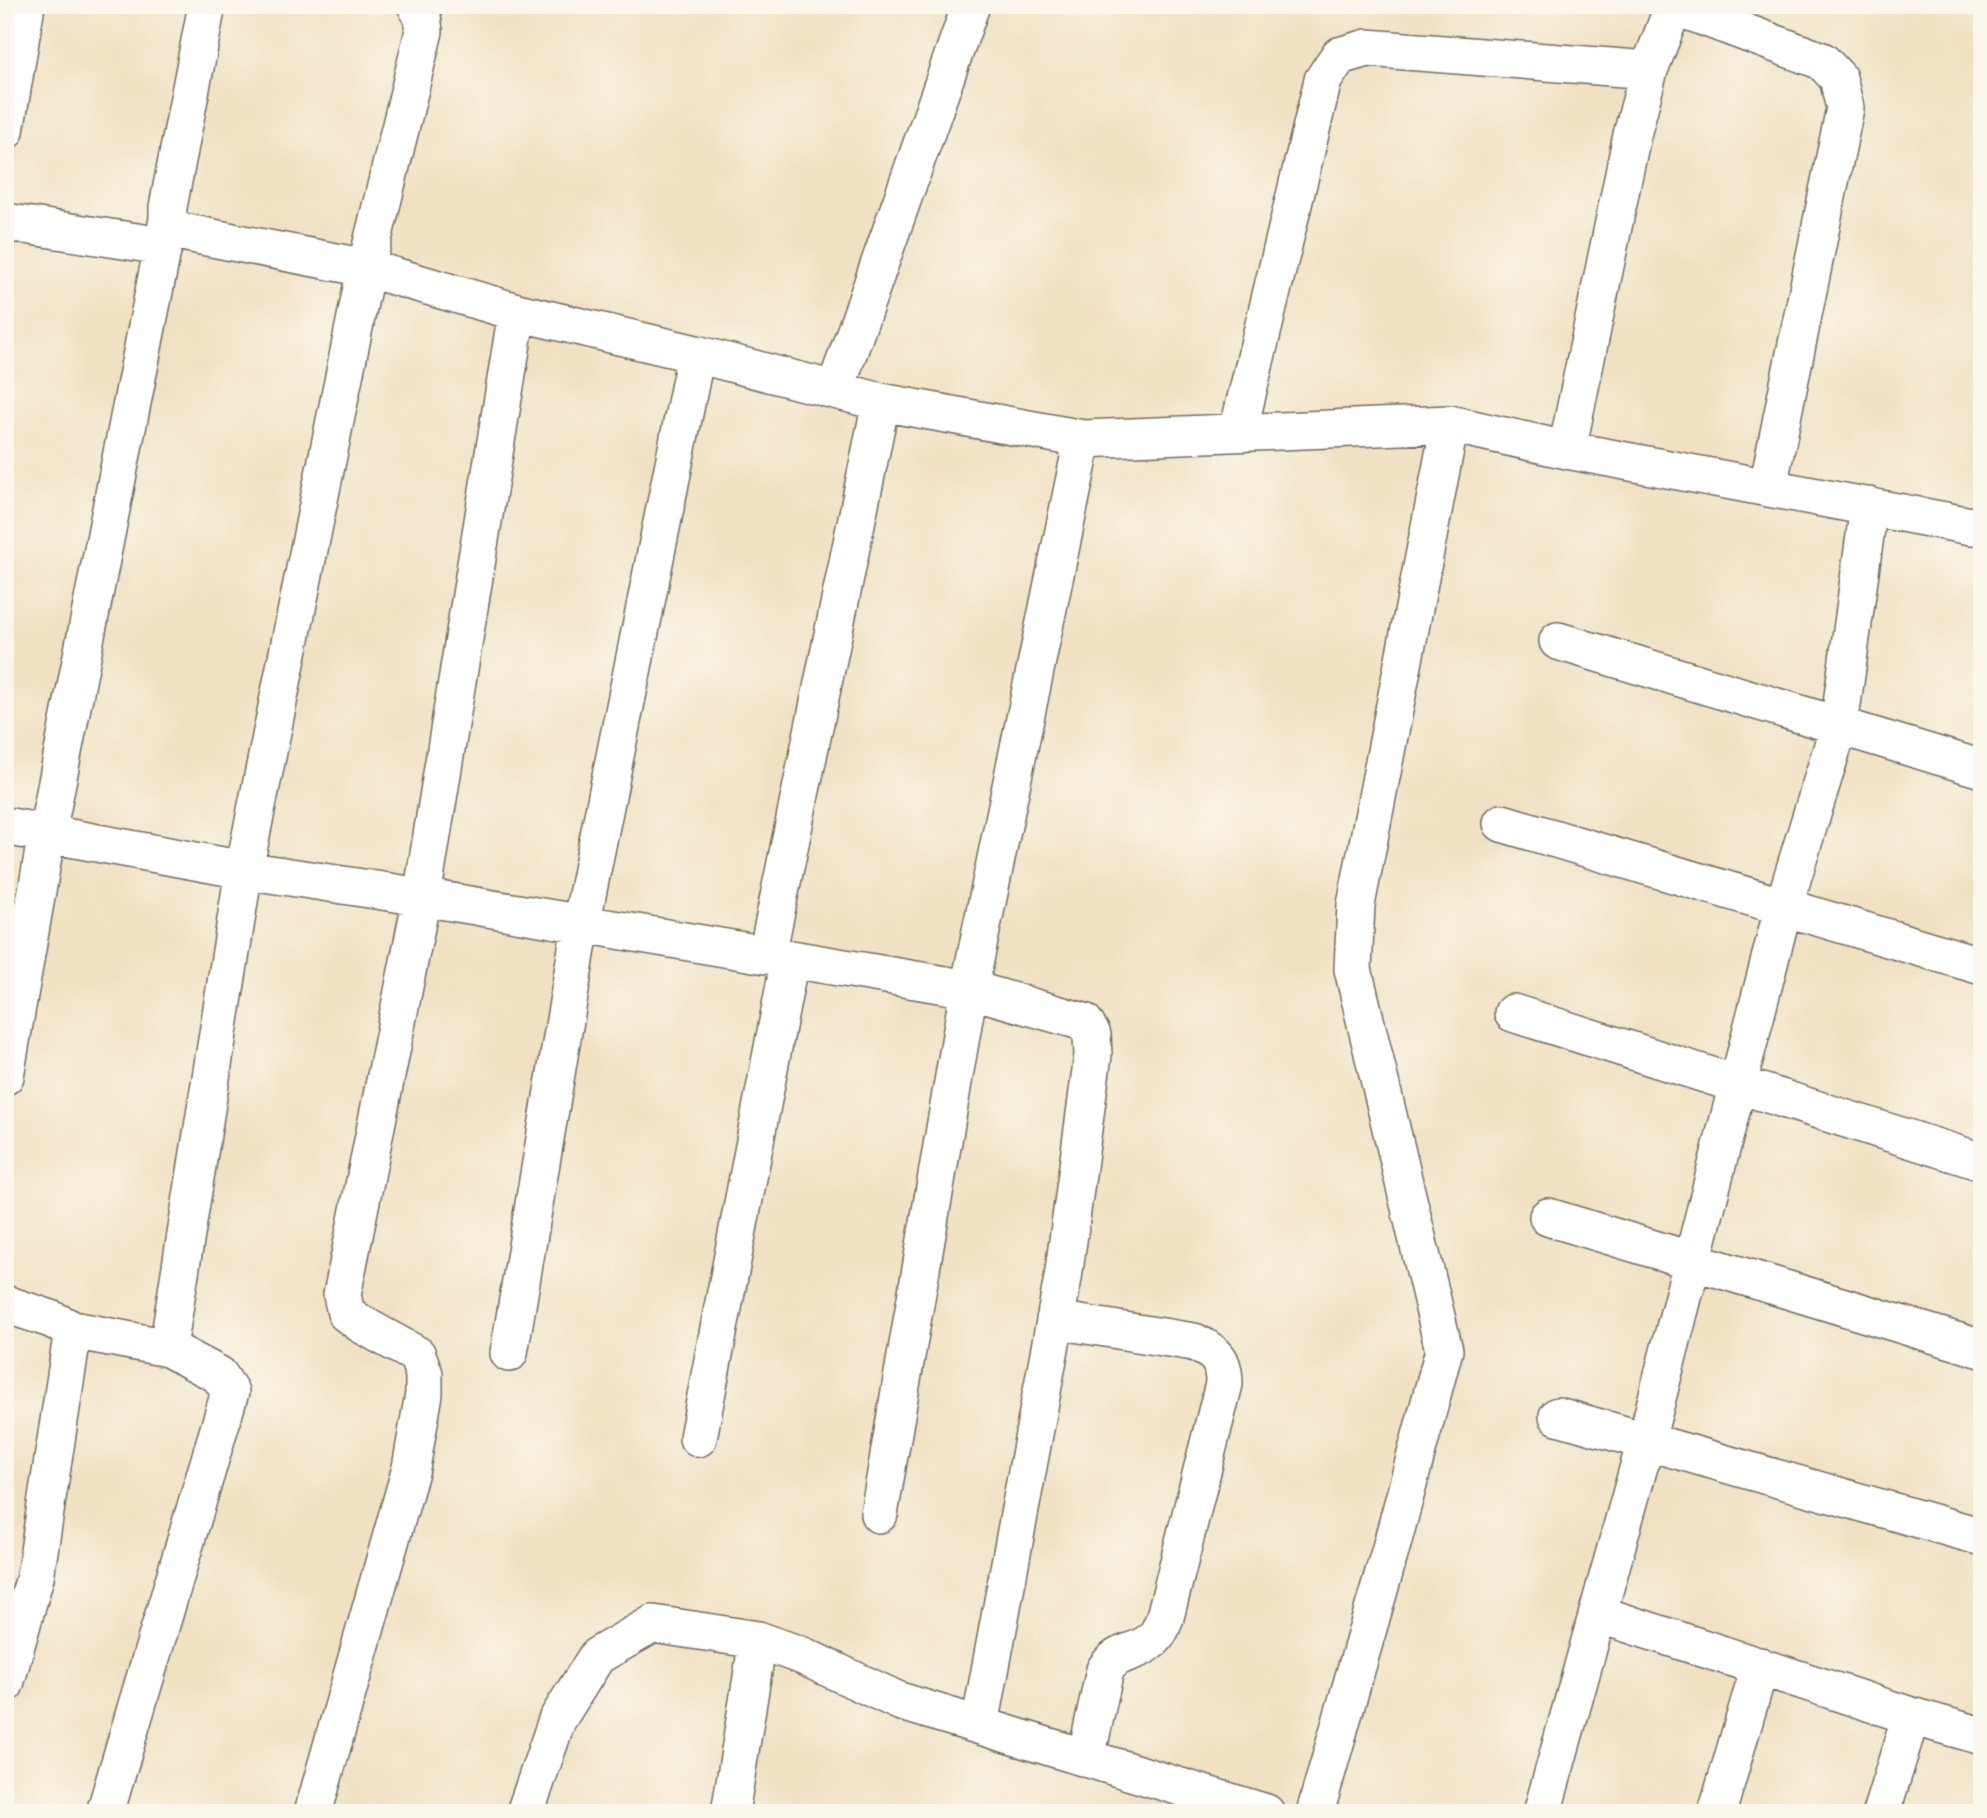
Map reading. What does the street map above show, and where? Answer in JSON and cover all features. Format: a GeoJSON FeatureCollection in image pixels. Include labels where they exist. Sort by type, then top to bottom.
{"type":"FeatureCollection","features":[{"type":"Feature","properties":{"kind":"street"},"geometry":{"type":"LineString","coordinates":[[5,131],[26,5]]}},
{"type":"Feature","properties":{"kind":"street"},"geometry":{"type":"LineString","coordinates":[[5,1076],[47,833],[166,233],[168,207],[207,5]]}},
{"type":"Feature","properties":{"kind":"street"},"geometry":{"type":"LineString","coordinates":[[168,1348],[244,870],[366,268],[424,31],[422,16],[416,5]]}},
{"type":"Feature","properties":{"kind":"street"},"geometry":{"type":"LineString","coordinates":[[835,390],[971,5]]}},
{"type":"Feature","properties":{"kind":"street"},"geometry":{"type":"LineString","coordinates":[[1567,450],[1632,135],[1649,70],[1674,5],[1822,61],[1838,78],[1845,108],[1768,487]]}},
{"type":"Feature","properties":{"kind":"street"},"geometry":{"type":"LineString","coordinates":[[1237,432],[1323,80],[1339,56],[1367,48],[1649,70]]}},
{"type":"Feature","properties":{"kind":"street"},"geometry":{"type":"LineString","coordinates":[[5,222],[166,233],[174,228],[182,232],[366,268],[517,312],[696,354],[881,402],[1083,439],[1450,424],[1567,450],[1971,527],[1982,525]]}},
{"type":"Feature","properties":{"kind":"street"},"geometry":{"type":"LineString","coordinates":[[313,1813],[411,1468],[424,1394],[424,1374],[417,1355],[346,1313],[342,1295],[422,897],[517,312]]}},
{"type":"Feature","properties":{"kind":"street"},"geometry":{"type":"LineString","coordinates":[[509,1353],[581,925],[696,354]]}},
{"type":"Feature","properties":{"kind":"street"},"geometry":{"type":"LineString","coordinates":[[698,1438],[779,957],[881,402]]}},
{"type":"Feature","properties":{"kind":"street"},"geometry":{"type":"LineString","coordinates":[[1315,1813],[1444,1350],[1353,969],[1356,905],[1450,424]]}},
{"type":"Feature","properties":{"kind":"street"},"geometry":{"type":"LineString","coordinates":[[879,1514],[969,989],[1083,439]]}},
{"type":"Feature","properties":{"kind":"street"},"geometry":{"type":"LineString","coordinates":[[1542,1813],[1646,1441],[1784,905],[1839,726],[1869,506]]}},
{"type":"Feature","properties":{"kind":"street"},"geometry":{"type":"LineString","coordinates":[[1558,640],[1982,769]]}},
{"type":"Feature","properties":{"kind":"street"},"geometry":{"type":"LineString","coordinates":[[1502,823],[1982,966]]}},
{"type":"Feature","properties":{"kind":"street"},"geometry":{"type":"LineString","coordinates":[[5,826],[244,870],[422,897],[969,989],[1084,1022],[1091,1035],[1093,1055],[1063,1278],[979,1725]]}},
{"type":"Feature","properties":{"kind":"street"},"geometry":{"type":"LineString","coordinates":[[1513,1013],[1982,1162]]}},
{"type":"Feature","properties":{"kind":"street"},"geometry":{"type":"LineString","coordinates":[[1548,1217],[1982,1349]]}},
{"type":"Feature","properties":{"kind":"street"},"geometry":{"type":"LineString","coordinates":[[5,1304],[73,1329],[168,1348],[219,1375],[230,1392],[105,1813]]}},
{"type":"Feature","properties":{"kind":"street"},"geometry":{"type":"LineString","coordinates":[[1055,1320],[1194,1342],[1212,1351],[1224,1366],[1224,1384],[1166,1617],[1159,1633],[1150,1642],[1112,1658],[1105,1670],[1086,1758]]}},
{"type":"Feature","properties":{"kind":"street"},"geometry":{"type":"LineString","coordinates":[[5,1684],[36,1577],[73,1329]]}},
{"type":"Feature","properties":{"kind":"street"},"geometry":{"type":"LineString","coordinates":[[1558,1416],[1982,1537]]}},
{"type":"Feature","properties":{"kind":"street"},"geometry":{"type":"LineString","coordinates":[[1598,1614],[1911,1716],[1982,1736]]}},
{"type":"Feature","properties":{"kind":"street"},"geometry":{"type":"LineString","coordinates":[[525,1813],[557,1720],[597,1656],[653,1624],[758,1640],[803,1656],[899,1701],[1266,1813]]}},
{"type":"Feature","properties":{"kind":"street"},"geometry":{"type":"LineString","coordinates":[[730,1813],[758,1640]]}},
{"type":"Feature","properties":{"kind":"street"},"geometry":{"type":"LineString","coordinates":[[1717,1813],[1760,1666]]}},
{"type":"Feature","properties":{"kind":"street"},"geometry":{"type":"LineString","coordinates":[[1881,1813],[1911,1716]]}}]}
